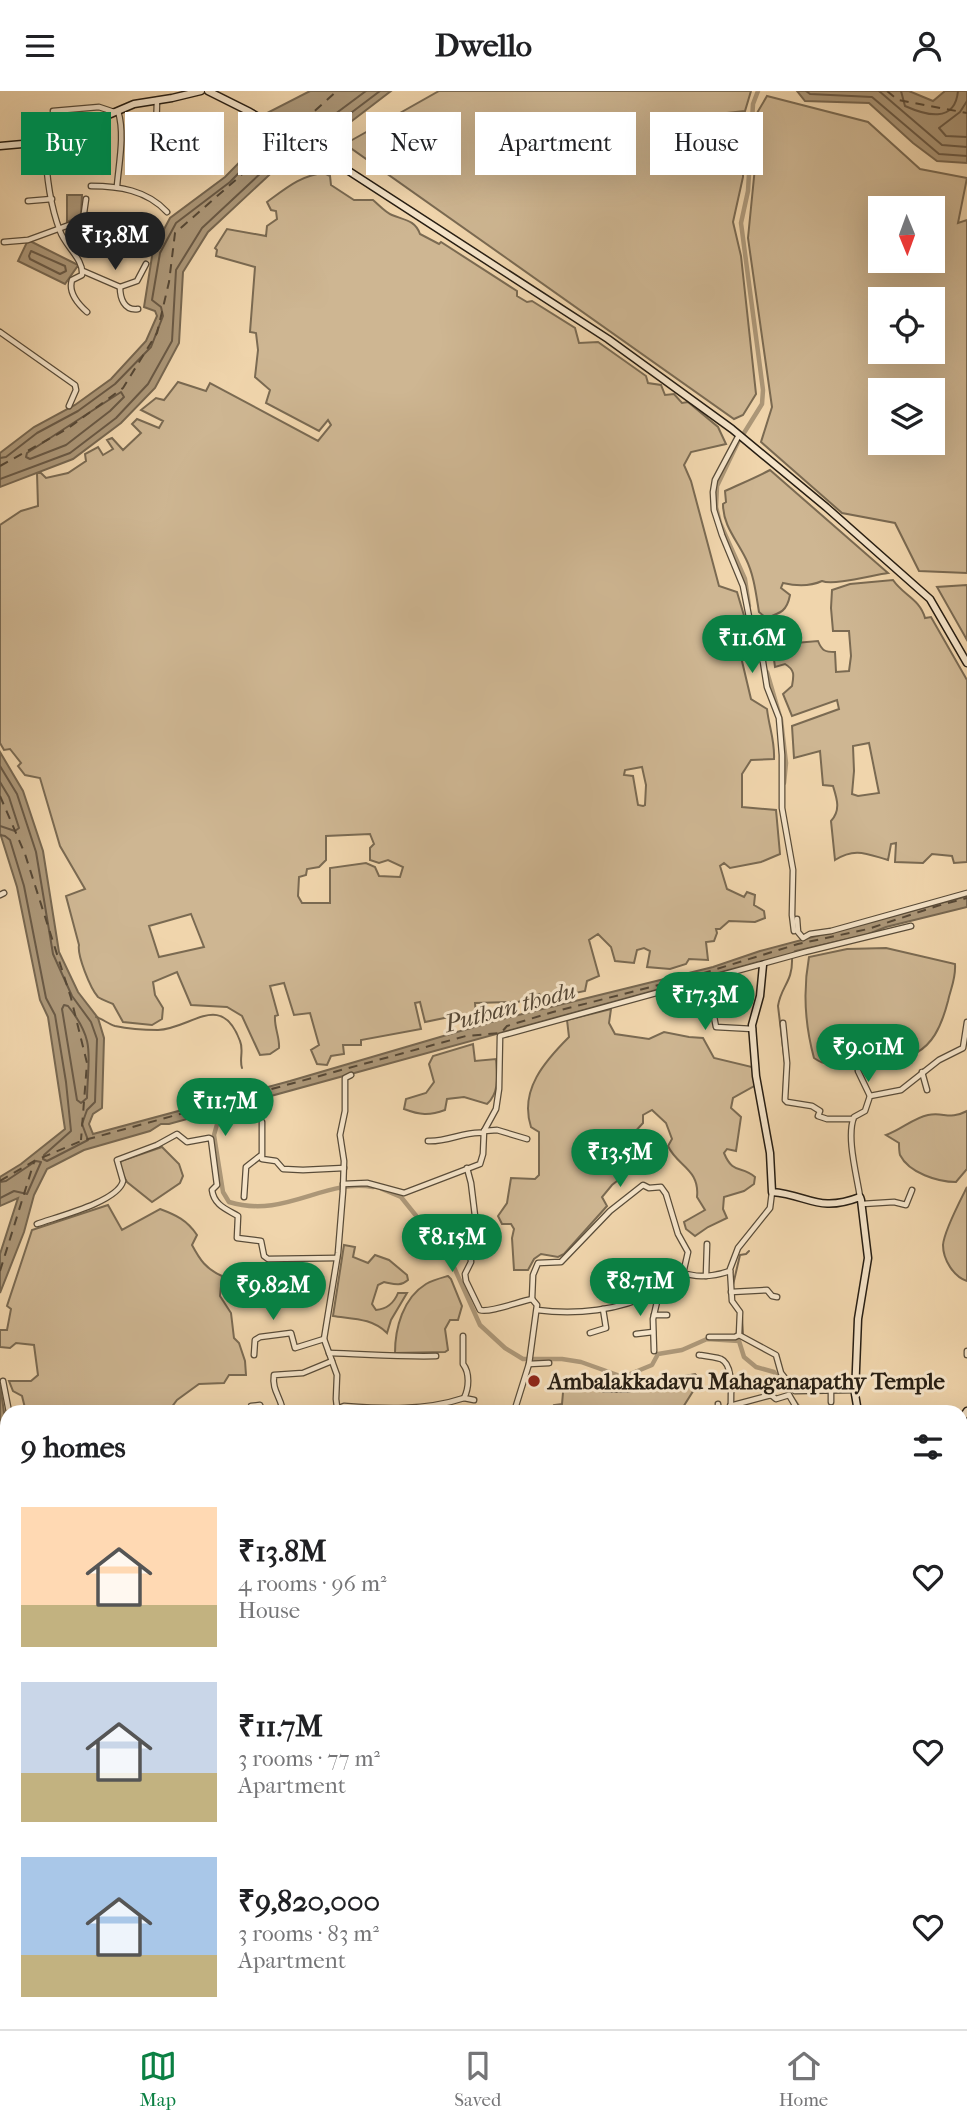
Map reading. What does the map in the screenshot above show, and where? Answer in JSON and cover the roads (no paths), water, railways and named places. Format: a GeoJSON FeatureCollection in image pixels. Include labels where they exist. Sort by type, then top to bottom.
{"type":"FeatureCollection","features":[{"type":"Feature","properties":{"kind":"main road"},"geometry":{"type":"LineString","coordinates":[[111,113],[138,103],[201,91]]}},
{"type":"Feature","properties":{"kind":"main road"},"geometry":{"type":"LineString","coordinates":[[208,91],[250,112],[341,166],[608,339],[739,435],[930,599],[967,663]]}},
{"type":"Feature","properties":{"kind":"main road"},"geometry":{"type":"LineString","coordinates":[[0,146],[21,144]]}},
{"type":"Feature","properties":{"kind":"main road"},"geometry":{"type":"LineString","coordinates":[[762,965],[761,996],[752,1029],[756,1076],[770,1153],[772,1192],[828,1205],[861,1200],[868,1258],[858,1319],[855,1390],[857,1405]]}},
{"type":"Feature","properties":{"kind":"street"},"geometry":{"type":"LineString","coordinates":[[157,100],[157,112]]}},
{"type":"Feature","properties":{"kind":"street"},"geometry":{"type":"LineString","coordinates":[[54,111],[99,107],[116,111],[121,119],[117,186]]}},
{"type":"Feature","properties":{"kind":"street"},"geometry":{"type":"LineString","coordinates":[[49,175],[59,229],[83,271],[120,287],[137,281],[146,264]]}},
{"type":"Feature","properties":{"kind":"street"},"geometry":{"type":"LineString","coordinates":[[91,186],[117,186],[148,197],[167,212]]}},
{"type":"Feature","properties":{"kind":"street"},"geometry":{"type":"LineString","coordinates":[[28,201],[52,199]]}},
{"type":"Feature","properties":{"kind":"street"},"geometry":{"type":"LineString","coordinates":[[83,220],[86,199]]}},
{"type":"Feature","properties":{"kind":"street"},"geometry":{"type":"LineString","coordinates":[[4,241],[28,240],[83,220],[113,225]]}},
{"type":"Feature","properties":{"kind":"street"},"geometry":{"type":"LineString","coordinates":[[83,271],[82,275],[70,282],[77,302],[87,312]]}},
{"type":"Feature","properties":{"kind":"street"},"geometry":{"type":"LineString","coordinates":[[120,287],[124,303],[130,309],[138,309]]}},
{"type":"Feature","properties":{"kind":"street"},"geometry":{"type":"LineString","coordinates":[[0,331],[75,385],[76,390],[69,406]]}},
{"type":"Feature","properties":{"kind":"street"},"geometry":{"type":"LineString","coordinates":[[739,435],[715,480],[713,492],[722,535],[740,574],[767,687],[779,718],[782,808],[793,870],[793,931]]}},
{"type":"Feature","properties":{"kind":"street"},"geometry":{"type":"LineString","coordinates":[[797,919],[798,932],[803,938],[967,893]]}},
{"type":"Feature","properties":{"kind":"street"},"geometry":{"type":"LineString","coordinates":[[343,1187],[367,1183],[404,1193],[480,1164],[484,1132],[496,1109],[501,1034],[911,926]]}},
{"type":"Feature","properties":{"kind":"street"},"geometry":{"type":"LineString","coordinates":[[707,980],[716,1027],[752,1029]]}},
{"type":"Feature","properties":{"kind":"street"},"geometry":{"type":"LineString","coordinates":[[870,1096],[901,1090],[939,1060],[965,1048],[967,1022]]}},
{"type":"Feature","properties":{"kind":"street"},"geometry":{"type":"LineString","coordinates":[[783,1023],[787,1102],[812,1106],[828,1119],[853,1119],[865,1111],[870,1096],[858,1071]]}},
{"type":"Feature","properties":{"kind":"street"},"geometry":{"type":"LineString","coordinates":[[922,1072],[927,1090]]}},
{"type":"Feature","properties":{"kind":"street"},"geometry":{"type":"LineString","coordinates":[[338,1405],[336,1399],[338,1377],[324,1339],[337,1258],[343,1187],[341,1132],[345,1111],[345,1078],[351,1075]]}},
{"type":"Feature","properties":{"kind":"street"},"geometry":{"type":"LineString","coordinates":[[853,1119],[851,1127],[854,1165],[861,1200],[906,1205],[912,1190]]}},
{"type":"Feature","properties":{"kind":"street"},"geometry":{"type":"LineString","coordinates":[[260,1156],[261,1122]]}},
{"type":"Feature","properties":{"kind":"street"},"geometry":{"type":"LineString","coordinates":[[428,1141],[497,1130],[527,1139]]}},
{"type":"Feature","properties":{"kind":"street"},"geometry":{"type":"LineString","coordinates":[[37,1224],[100,1202],[118,1191],[123,1181],[116,1163],[119,1158],[156,1145],[177,1134],[187,1142],[209,1137],[217,1185],[212,1190],[213,1196],[221,1207],[238,1216],[237,1238],[261,1241],[264,1256],[268,1259],[337,1258]]}},
{"type":"Feature","properties":{"kind":"street"},"geometry":{"type":"LineString","coordinates":[[260,1156],[276,1161],[283,1169],[344,1168]]}},
{"type":"Feature","properties":{"kind":"street"},"geometry":{"type":"LineString","coordinates":[[244,1197],[246,1167],[260,1156]]}},
{"type":"Feature","properties":{"kind":"street"},"geometry":{"type":"LineString","coordinates":[[467,1168],[476,1224],[470,1242],[471,1262],[465,1274],[466,1282],[480,1310],[492,1312],[504,1305],[532,1299]]}},
{"type":"Feature","properties":{"kind":"street"},"geometry":{"type":"LineString","coordinates":[[516,1405],[531,1352],[537,1310],[532,1299],[533,1275],[537,1263],[561,1262],[610,1211],[643,1185],[649,1188],[661,1187],[666,1194],[678,1234],[688,1252],[683,1274]]}},
{"type":"Feature","properties":{"kind":"street"},"geometry":{"type":"LineString","coordinates":[[743,1338],[740,1312],[732,1301],[730,1292],[730,1271],[738,1248],[770,1208],[772,1192]]}},
{"type":"Feature","properties":{"kind":"street"},"geometry":{"type":"LineString","coordinates":[[706,1276],[707,1244]]}},
{"type":"Feature","properties":{"kind":"street"},"geometry":{"type":"LineString","coordinates":[[537,1310],[574,1313],[603,1309],[644,1297],[660,1288],[672,1276],[706,1276],[730,1271]]}},
{"type":"Feature","properties":{"kind":"street"},"geometry":{"type":"LineString","coordinates":[[654,1351],[654,1315],[660,1288]]}},
{"type":"Feature","properties":{"kind":"street"},"geometry":{"type":"LineString","coordinates":[[730,1292],[766,1290],[777,1297]]}},
{"type":"Feature","properties":{"kind":"street"},"geometry":{"type":"LineString","coordinates":[[590,1333],[606,1328],[603,1309]]}},
{"type":"Feature","properties":{"kind":"street"},"geometry":{"type":"LineString","coordinates":[[654,1315],[667,1315]]}},
{"type":"Feature","properties":{"kind":"street"},"geometry":{"type":"LineString","coordinates":[[636,1333],[653,1332]]}},
{"type":"Feature","properties":{"kind":"street"},"geometry":{"type":"LineString","coordinates":[[254,1355],[255,1340],[260,1337],[290,1333],[295,1348],[324,1339]]}},
{"type":"Feature","properties":{"kind":"street"},"geometry":{"type":"LineString","coordinates":[[463,1336],[463,1364],[468,1370],[467,1392],[464,1398]]}},
{"type":"Feature","properties":{"kind":"street"},"geometry":{"type":"LineString","coordinates":[[709,1337],[743,1338],[776,1355],[796,1405]]}},
{"type":"Feature","properties":{"kind":"street"},"geometry":{"type":"LineString","coordinates":[[329,1353],[393,1357],[436,1356]]}},
{"type":"Feature","properties":{"kind":"street"},"geometry":{"type":"LineString","coordinates":[[699,1355],[723,1360],[728,1364],[732,1393],[730,1405]]}},
{"type":"Feature","properties":{"kind":"street"},"geometry":{"type":"LineString","coordinates":[[282,1405],[273,1385],[274,1375],[303,1373],[331,1361]]}},
{"type":"Feature","properties":{"kind":"street"},"geometry":{"type":"LineString","coordinates":[[529,1364],[549,1363]]}},
{"type":"Feature","properties":{"kind":"street"},"geometry":{"type":"LineString","coordinates":[[3,1381],[8,1405]]}},
{"type":"Feature","properties":{"kind":"street"},"geometry":{"type":"LineString","coordinates":[[831,1390],[831,1402]]}},
{"type":"Feature","properties":{"kind":"street"},"geometry":{"type":"LineString","coordinates":[[734,1405],[771,1395],[776,1399],[791,1393],[855,1390]]}},
{"type":"Feature","properties":{"kind":"street"},"geometry":{"type":"LineString","coordinates":[[442,1405],[464,1398],[474,1400]]}},
{"type":"Feature","properties":{"kind":"water"},"geometry":{"type":"Polygon","coordinates":[[[310,91],[391,91],[352,121],[352,112],[269,112],[310,91]]]}},
{"type":"Feature","properties":{"kind":"water"},"geometry":{"type":"Polygon","coordinates":[[[797,91],[909,91],[933,101],[945,91],[967,91],[967,163],[937,161],[869,103],[805,101],[797,91]]]}},
{"type":"Feature","properties":{"kind":"water"},"geometry":{"type":"Polygon","coordinates":[[[238,164],[238,175],[269,175],[208,232],[183,272],[179,343],[155,388],[121,423],[73,459],[0,487],[0,453],[34,427],[75,405],[111,379],[146,341],[157,316],[155,311],[144,307],[153,250],[170,218],[225,177],[238,164]]]}},
{"type":"Feature","properties":{"kind":"water"},"geometry":{"type":"Polygon","coordinates":[[[67,195],[82,195],[81,216],[67,222],[67,195]]]}},
{"type":"Feature","properties":{"kind":"water"},"geometry":{"type":"Polygon","coordinates":[[[28,240],[82,267],[77,267],[65,284],[18,261],[28,240]]]}},
{"type":"Feature","properties":{"kind":"water"},"geometry":{"type":"Polygon","coordinates":[[[0,752],[23,791],[43,851],[59,952],[78,992],[98,1018],[104,1038],[102,1108],[93,1114],[89,1124],[93,1134],[290,1081],[498,1020],[713,967],[760,951],[967,896],[967,907],[795,951],[793,955],[758,962],[161,1124],[150,1131],[84,1150],[47,1169],[34,1195],[24,1232],[0,1293],[0,1254],[18,1198],[0,1206],[0,1177],[65,1129],[48,1017],[40,1000],[17,887],[0,833],[0,752]]]}},
{"type":"Feature","properties":{"kind":"waterway"},"geometry":{"type":"LineString","coordinates":[[744,433],[762,404],[763,390],[741,223],[748,191],[753,104],[758,91]]}},
{"type":"Feature","properties":{"kind":"waterway"},"geometry":{"type":"LineString","coordinates":[[739,440],[717,486],[716,507],[720,523],[745,579],[749,606]]}},
{"type":"Feature","properties":{"kind":"waterway"},"geometry":{"type":"LineString","coordinates":[[752,618],[761,650]]}},
{"type":"Feature","properties":{"kind":"waterway"},"geometry":{"type":"LineString","coordinates":[[767,672],[781,720],[786,763],[784,783]]}},
{"type":"Feature","properties":{"kind":"waterway"},"geometry":{"type":"LineString","coordinates":[[785,1064],[778,1006],[791,973],[792,958]]}},
{"type":"Feature","properties":{"kind":"waterway"},"geometry":{"type":"LineString","coordinates":[[96,1017],[115,1026],[158,1030],[204,1016],[224,1018],[240,1041],[242,1068]]}},
{"type":"Feature","properties":{"kind":"waterway"},"geometry":{"type":"LineString","coordinates":[[783,1099],[784,1080]]}},
{"type":"Feature","properties":{"kind":"waterway"},"geometry":{"type":"LineString","coordinates":[[223,1103],[214,1135],[223,1192],[229,1202],[268,1206],[338,1188],[373,1187]]}},
{"type":"Feature","properties":{"kind":"waterway"},"geometry":{"type":"LineString","coordinates":[[382,1189],[401,1197],[438,1243],[453,1265],[480,1325],[505,1348],[523,1359],[581,1362],[623,1377],[652,1365],[658,1354],[682,1350],[707,1339],[739,1341],[744,1357],[756,1367],[774,1372],[797,1405]]}},
{"type":"Feature","properties":{"kind":"waterway"},"geometry":{"type":"LineString","coordinates":[[733,1285],[740,1255],[749,1251]]}},
{"type":"Feature","properties":{"kind":"waterway"},"geometry":{"type":"LineString","coordinates":[[742,1316],[743,1335]]}},
{"type":"Feature","properties":{"kind":"place","name":"Ambalakkadavu Mahaganapathy Temple"},"geometry":{"type":"Point","coordinates":[534,1381]}},
{"type":"Feature","properties":{"kind":"water label","name":"Puthan thodu"},"geometry":{"type":"Point","coordinates":[510,1007]}}]}
